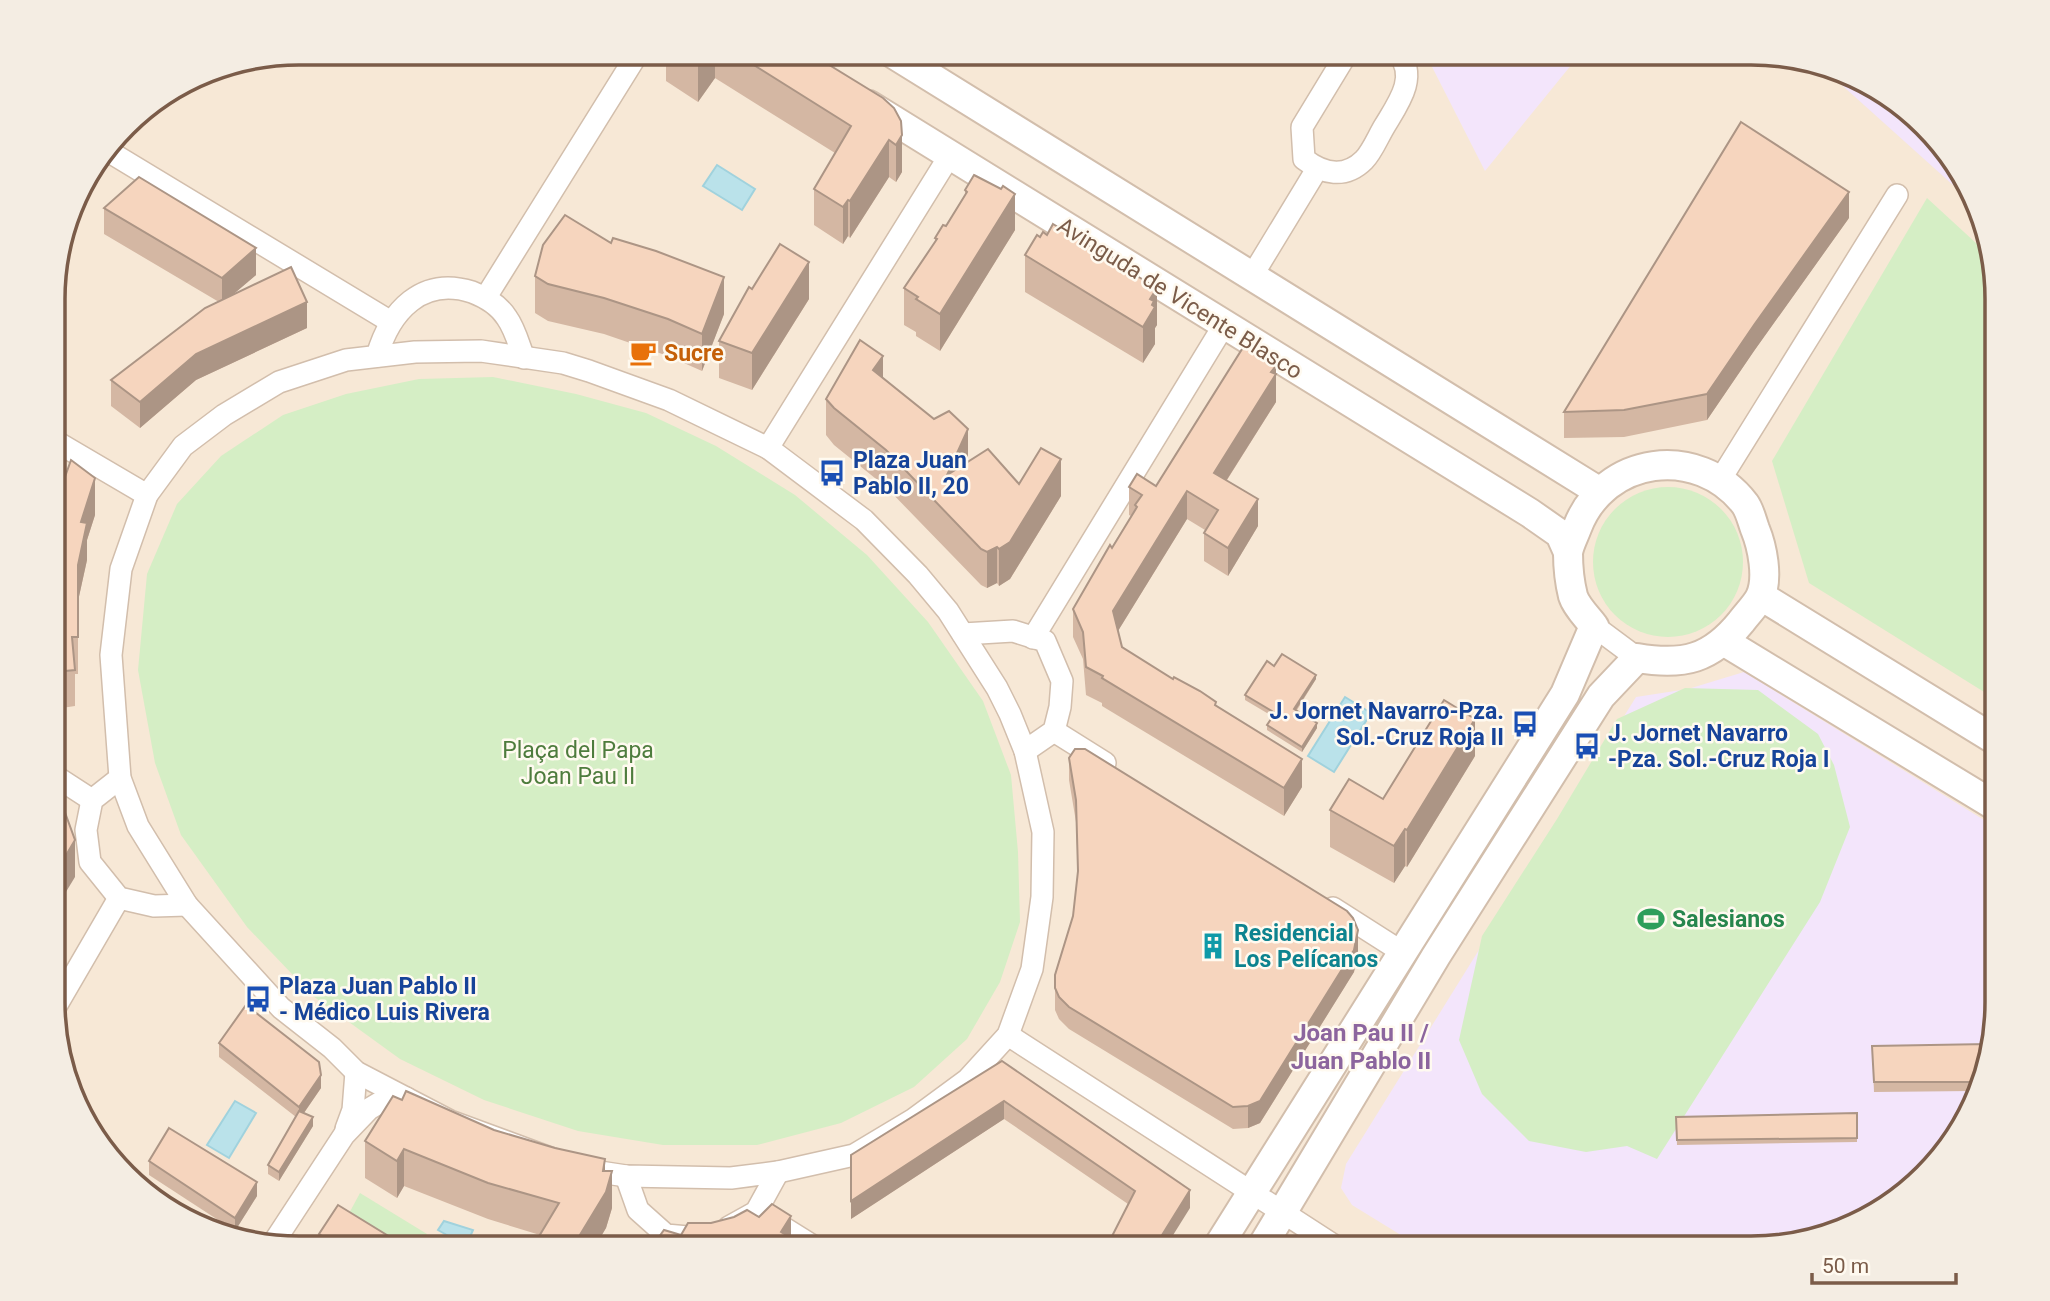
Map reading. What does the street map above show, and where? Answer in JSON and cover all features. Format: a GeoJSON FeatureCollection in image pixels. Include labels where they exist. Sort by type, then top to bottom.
{"type":"FeatureCollection","features":[{"type":"Feature","properties":{"kind":"street"},"geometry":{"type":"LineString","coordinates":[[486,297],[630,65]]}},
{"type":"Feature","properties":{"kind":"street"},"geometry":{"type":"LineString","coordinates":[[913,65],[1600,492]]}},
{"type":"Feature","properties":{"kind":"street"},"geometry":{"type":"LineString","coordinates":[[1339,65],[1302,127],[1304,159],[1317,169],[1330,173],[1348,170],[1365,160],[1405,92],[1406,71],[1403,65]]}},
{"type":"Feature","properties":{"kind":"street","name":"Avinguda de Vicente Blasco"},"geometry":{"type":"LineString","coordinates":[[843,89],[1530,513],[1560,534],[1568,552]]}},
{"type":"Feature","properties":{"kind":"street"},"geometry":{"type":"LineString","coordinates":[[115,155],[391,322]]}},
{"type":"Feature","properties":{"kind":"street"},"geometry":{"type":"LineString","coordinates":[[768,448],[950,155]]}},
{"type":"Feature","properties":{"kind":"street"},"geometry":{"type":"LineString","coordinates":[[1252,276],[1317,169]]}},
{"type":"Feature","properties":{"kind":"street"},"geometry":{"type":"LineString","coordinates":[[1720,480],[1897,195]]}},
{"type":"Feature","properties":{"kind":"street"},"geometry":{"type":"LineString","coordinates":[[377,356],[382,339],[403,306],[421,294],[455,287],[486,297],[507,317],[524,358]]}},
{"type":"Feature","properties":{"kind":"street"},"geometry":{"type":"LineString","coordinates":[[1034,638],[1224,325]]}},
{"type":"Feature","properties":{"kind":"street"},"geometry":{"type":"LineString","coordinates":[[481,351],[563,363],[668,400],[768,448],[864,520],[918,575],[962,634],[997,688],[1025,751],[1043,832],[1042,897],[1032,969],[1008,1035],[967,1080],[914,1119],[854,1155],[778,1171],[704,1179],[626,1176],[580,1169],[450,1121],[356,1072],[332,1048],[281,1008],[187,905],[138,826],[120,778],[111,655],[121,569],[147,495],[183,446],[225,415],[279,382],[346,360],[415,352],[481,351]]}},
{"type":"Feature","properties":{"kind":"street"},"geometry":{"type":"LineString","coordinates":[[65,447],[147,495]]}},
{"type":"Feature","properties":{"kind":"street"},"geometry":{"type":"LineString","coordinates":[[1665,464],[1697,468],[1720,480],[1746,505],[1760,542],[1763,579],[1760,596],[1725,642],[1694,659],[1656,662],[1637,658],[1594,626],[1573,598],[1568,552],[1583,514],[1610,482],[1624,473],[1665,464]]}},
{"type":"Feature","properties":{"kind":"street"},"geometry":{"type":"LineString","coordinates":[[1760,596],[1985,734]]}},
{"type":"Feature","properties":{"kind":"street"},"geometry":{"type":"LineString","coordinates":[[1225,1236],[1565,694],[1594,626]]}},
{"type":"Feature","properties":{"kind":"street"},"geometry":{"type":"LineString","coordinates":[[962,634],[1013,631],[1045,642],[1062,681],[1060,706],[1054,731],[1025,751]]}},
{"type":"Feature","properties":{"kind":"street"},"geometry":{"type":"LineString","coordinates":[[1725,642],[1985,800]]}},
{"type":"Feature","properties":{"kind":"street"},"geometry":{"type":"LineString","coordinates":[[1268,1236],[1436,956],[1601,696],[1637,658]]}},
{"type":"Feature","properties":{"kind":"street"},"geometry":{"type":"LineString","coordinates":[[1054,731],[1124,775]]}},
{"type":"Feature","properties":{"kind":"street"},"geometry":{"type":"LineString","coordinates":[[120,778],[92,800],[86,830],[90,862],[119,898],[154,906],[187,905]]}},
{"type":"Feature","properties":{"kind":"street"},"geometry":{"type":"LineString","coordinates":[[65,782],[92,800]]}},
{"type":"Feature","properties":{"kind":"street"},"geometry":{"type":"LineString","coordinates":[[1312,895],[1402,952]]}},
{"type":"Feature","properties":{"kind":"street"},"geometry":{"type":"LineString","coordinates":[[65,991],[119,898]]}},
{"type":"Feature","properties":{"kind":"street"},"geometry":{"type":"LineString","coordinates":[[1008,1035],[1319,1236]]}},
{"type":"Feature","properties":{"kind":"street"},"geometry":{"type":"LineString","coordinates":[[344,1135],[353,1110],[356,1072]]}},
{"type":"Feature","properties":{"kind":"street"},"geometry":{"type":"LineString","coordinates":[[279,1235],[344,1135],[369,1109],[379,1103],[406,1098]]}},
{"type":"Feature","properties":{"kind":"street"},"geometry":{"type":"LineString","coordinates":[[710,1236],[756,1212],[778,1171]]}},
{"type":"Feature","properties":{"kind":"street"},"geometry":{"type":"LineString","coordinates":[[626,1176],[638,1210],[657,1236]]}},
{"type":"Feature","properties":{"kind":"street"},"geometry":{"type":"LineString","coordinates":[[756,1212],[796,1236]]}},
{"type":"Feature","properties":{"kind":"shaded area"},"geometry":{"type":"Polygon","coordinates":[[[284,65],[1751,65],[1812,73],[1855,89],[1881,104],[1917,133],[1937,156],[1954,182],[1977,238],[1985,284],[1985,1017],[1981,1048],[1973,1077],[1946,1132],[1917,1168],[1894,1188],[1868,1205],[1812,1228],[1766,1236],[299,1236],[238,1228],[209,1218],[169,1197],[133,1168],[113,1145],[96,1119],[77,1077],[67,1033],[67,268],[77,224],[96,182],[123,145],[145,123],[169,104],[209,83],[253,69],[284,65]]]}},
{"type":"Feature","properties":{"kind":"shaded area"},"geometry":{"type":"Polygon","coordinates":[[[1431,65],[1571,65],[1485,171],[1431,65]]]}},
{"type":"Feature","properties":{"kind":"shaded area"},"geometry":{"type":"Polygon","coordinates":[[[1839,82],[1881,104],[1917,133],[1937,156],[1957,189],[1839,82]]]}},
{"type":"Feature","properties":{"kind":"shaded area"},"geometry":{"type":"Polygon","coordinates":[[[1744,672],[1985,821],[1985,1017],[1981,1048],[1961,1106],[1937,1145],[1917,1168],[1894,1188],[1841,1218],[1797,1232],[1766,1236],[1402,1236],[1352,1205],[1341,1188],[1346,1164],[1636,697],[1688,689],[1744,672]]]}},
{"type":"Feature","properties":{"kind":"green space"},"geometry":{"type":"Polygon","coordinates":[[[1927,198],[1979,246],[1985,284],[1985,693],[1809,583],[1772,461],[1927,198]]]}},
{"type":"Feature","properties":{"kind":"green space","name":"Plaça del Papa Joan Pau II"},"geometry":{"type":"Polygon","coordinates":[[[493,377],[576,394],[646,413],[716,446],[795,495],[867,555],[928,622],[983,701],[1011,775],[1018,852],[1020,922],[1000,982],[967,1039],[914,1087],[841,1123],[757,1145],[663,1145],[578,1131],[484,1100],[400,1059],[313,996],[247,927],[181,835],[155,763],[138,670],[147,574],[177,504],[221,456],[283,415],[346,394],[419,379],[493,377]]]}},
{"type":"Feature","properties":{"kind":"green space"},"geometry":{"type":"Polygon","coordinates":[[[1668,487],[1697,493],[1721,509],[1737,533],[1743,562],[1737,591],[1721,615],[1697,631],[1668,637],[1639,631],[1615,615],[1599,591],[1593,562],[1599,533],[1615,509],[1639,493],[1668,487]]]}},
{"type":"Feature","properties":{"kind":"green space","name":"Salesianos"},"geometry":{"type":"Polygon","coordinates":[[[1685,688],[1758,690],[1818,734],[1834,765],[1850,827],[1820,902],[1657,1159],[1627,1146],[1586,1152],[1529,1141],[1482,1094],[1459,1040],[1482,936],[1617,719],[1685,688]]]}},
{"type":"Feature","properties":{"kind":"green space"},"geometry":{"type":"Polygon","coordinates":[[[360,1193],[427,1234],[349,1236],[340,1230],[360,1193]]]}},
{"type":"Feature","properties":{"kind":"water"},"geometry":{"type":"Polygon","coordinates":[[[717,165],[755,189],[742,210],[703,186],[717,165]]]}},
{"type":"Feature","properties":{"kind":"water"},"geometry":{"type":"Polygon","coordinates":[[[1345,697],[1371,713],[1334,772],[1308,756],[1345,697]]]}},
{"type":"Feature","properties":{"kind":"water"},"geometry":{"type":"Polygon","coordinates":[[[235,1101],[256,1113],[229,1158],[207,1145],[235,1101]]]}},
{"type":"Feature","properties":{"kind":"water"},"geometry":{"type":"Polygon","coordinates":[[[444,1221],[473,1230],[470,1236],[448,1236],[438,1230],[444,1221]]]}},
{"type":"Feature","properties":{"kind":"building"},"geometry":{"type":"Polygon","coordinates":[[[754,65],[829,65],[883,98],[894,108],[901,121],[902,135],[896,145],[889,140],[850,201],[843,207],[814,189],[851,126],[754,65]]]}},
{"type":"Feature","properties":{"kind":"building"},"geometry":{"type":"Polygon","coordinates":[[[1741,122],[1849,192],[1707,394],[1624,410],[1564,412],[1741,122]]]}},
{"type":"Feature","properties":{"kind":"building"},"geometry":{"type":"Polygon","coordinates":[[[974,175],[1001,189],[1003,186],[1015,194],[940,314],[904,288],[937,239],[935,238],[943,225],[946,226],[974,175]]]}},
{"type":"Feature","properties":{"kind":"building"},"geometry":{"type":"Polygon","coordinates":[[[139,177],[256,248],[222,278],[104,208],[139,177]]]}},
{"type":"Feature","properties":{"kind":"building"},"geometry":{"type":"Polygon","coordinates":[[[565,215],[611,243],[613,238],[724,277],[702,334],[668,319],[604,298],[548,284],[535,276],[543,245],[565,215]]]}},
{"type":"Feature","properties":{"kind":"building"},"geometry":{"type":"Polygon","coordinates":[[[1053,224],[1114,258],[1112,261],[1157,288],[1150,299],[1154,301],[1152,305],[1155,307],[1143,327],[1025,255],[1037,235],[1040,237],[1043,232],[1047,235],[1053,224]]]}},
{"type":"Feature","properties":{"kind":"building"},"geometry":{"type":"Polygon","coordinates":[[[780,244],[809,262],[752,353],[719,341],[749,287],[752,289],[780,244]]]}},
{"type":"Feature","properties":{"kind":"building"},"geometry":{"type":"Polygon","coordinates":[[[291,267],[307,302],[196,354],[140,402],[111,380],[205,308],[291,267]]]}},
{"type":"Feature","properties":{"kind":"building"},"geometry":{"type":"Polygon","coordinates":[[[860,340],[883,356],[873,370],[934,419],[949,411],[968,429],[947,475],[988,449],[1019,484],[1041,448],[1061,459],[1010,542],[987,552],[981,549],[886,450],[826,399],[860,340]]]}},
{"type":"Feature","properties":{"kind":"building"},"geometry":{"type":"Polygon","coordinates":[[[1244,346],[1276,366],[1271,372],[1276,374],[1214,473],[1258,499],[1228,548],[1204,533],[1218,510],[1187,491],[1113,611],[1122,647],[1173,679],[1174,677],[1200,691],[1216,702],[1215,705],[1302,759],[1284,788],[1086,667],[1083,632],[1073,609],[1110,545],[1112,548],[1137,507],[1135,505],[1142,495],[1129,487],[1137,474],[1156,486],[1244,346]]]}},
{"type":"Feature","properties":{"kind":"building"},"geometry":{"type":"Polygon","coordinates":[[[71,460],[95,478],[81,522],[87,523],[78,565],[78,637],[72,637],[75,670],[65,671],[65,477],[71,460]]]}},
{"type":"Feature","properties":{"kind":"building"},"geometry":{"type":"Polygon","coordinates":[[[1282,654],[1316,675],[1294,709],[1317,723],[1302,747],[1267,725],[1275,713],[1245,695],[1267,661],[1274,666],[1282,654]]]}},
{"type":"Feature","properties":{"kind":"building"},"geometry":{"type":"Polygon","coordinates":[[[1444,700],[1475,719],[1407,830],[1405,829],[1394,846],[1330,810],[1349,779],[1383,799],[1444,700]]]}},
{"type":"Feature","properties":{"kind":"building","name":"Residencial Los Pelícanos"},"geometry":{"type":"Polygon","coordinates":[[[1075,749],[1085,749],[1347,911],[1353,918],[1358,930],[1354,950],[1260,1101],[1248,1106],[1233,1107],[1069,1007],[1059,997],[1055,988],[1055,975],[1073,916],[1078,871],[1076,800],[1069,758],[1075,749]]]}},
{"type":"Feature","properties":{"kind":"building"},"geometry":{"type":"Polygon","coordinates":[[[65,812],[75,840],[65,857],[65,812]]]}},
{"type":"Feature","properties":{"kind":"building"},"geometry":{"type":"Polygon","coordinates":[[[246,1005],[319,1062],[321,1075],[299,1107],[219,1043],[246,1005]]]}},
{"type":"Feature","properties":{"kind":"building"},"geometry":{"type":"Polygon","coordinates":[[[1982,1044],[1971,1082],[1874,1082],[1872,1046],[1982,1044]]]}},
{"type":"Feature","properties":{"kind":"building"},"geometry":{"type":"Polygon","coordinates":[[[1002,1061],[1190,1190],[1161,1236],[1112,1236],[1135,1191],[1004,1101],[851,1201],[851,1155],[1002,1061]]]}},
{"type":"Feature","properties":{"kind":"building"},"geometry":{"type":"Polygon","coordinates":[[[406,1091],[494,1130],[605,1159],[603,1171],[612,1171],[606,1192],[579,1236],[539,1236],[559,1203],[488,1183],[404,1149],[397,1161],[365,1141],[393,1096],[402,1100],[406,1091]]]}},
{"type":"Feature","properties":{"kind":"building"},"geometry":{"type":"Polygon","coordinates":[[[299,1111],[313,1117],[279,1172],[268,1165],[299,1111]]]}},
{"type":"Feature","properties":{"kind":"building"},"geometry":{"type":"Polygon","coordinates":[[[1857,1113],[1857,1138],[1677,1140],[1676,1117],[1857,1113]]]}},
{"type":"Feature","properties":{"kind":"building"},"geometry":{"type":"Polygon","coordinates":[[[169,1128],[257,1182],[235,1218],[149,1161],[169,1128]]]}},
{"type":"Feature","properties":{"kind":"building"},"geometry":{"type":"Polygon","coordinates":[[[772,1204],[791,1216],[781,1232],[788,1236],[660,1236],[664,1230],[681,1235],[688,1223],[711,1223],[734,1217],[747,1210],[759,1217],[772,1204]]]}},
{"type":"Feature","properties":{"kind":"building"},"geometry":{"type":"Polygon","coordinates":[[[338,1205],[388,1236],[322,1236],[319,1234],[338,1205]]]}},
{"type":"Feature","properties":{"kind":"place","name":"Sucre"},"geometry":{"type":"Point","coordinates":[643,353]}},
{"type":"Feature","properties":{"kind":"place","name":"Plaza Juan Pablo II, 20"},"geometry":{"type":"Point","coordinates":[832,473]}},
{"type":"Feature","properties":{"kind":"place","name":"J. Jornet Navarro-Pza. Sol.-Cruz Roja II"},"geometry":{"type":"Point","coordinates":[1525,724]}},
{"type":"Feature","properties":{"kind":"place","name":"J. Jornet Navarro -Pza. Sol.-Cruz Roja I"},"geometry":{"type":"Point","coordinates":[1587,746]}},
{"type":"Feature","properties":{"kind":"place","name":"Salesianos"},"geometry":{"type":"Point","coordinates":[1651,919]}},
{"type":"Feature","properties":{"kind":"place","name":"Residencial Los Pelícanos"},"geometry":{"type":"Point","coordinates":[1213,946]}},
{"type":"Feature","properties":{"kind":"place","name":"Plaza Juan Pablo II - Médico Luis Rivera"},"geometry":{"type":"Point","coordinates":[258,999]}},
{"type":"Feature","properties":{"kind":"district","name":"Joan Pau II / Juan Pablo II"},"geometry":{"type":"Point","coordinates":[1361,1047]}}]}
